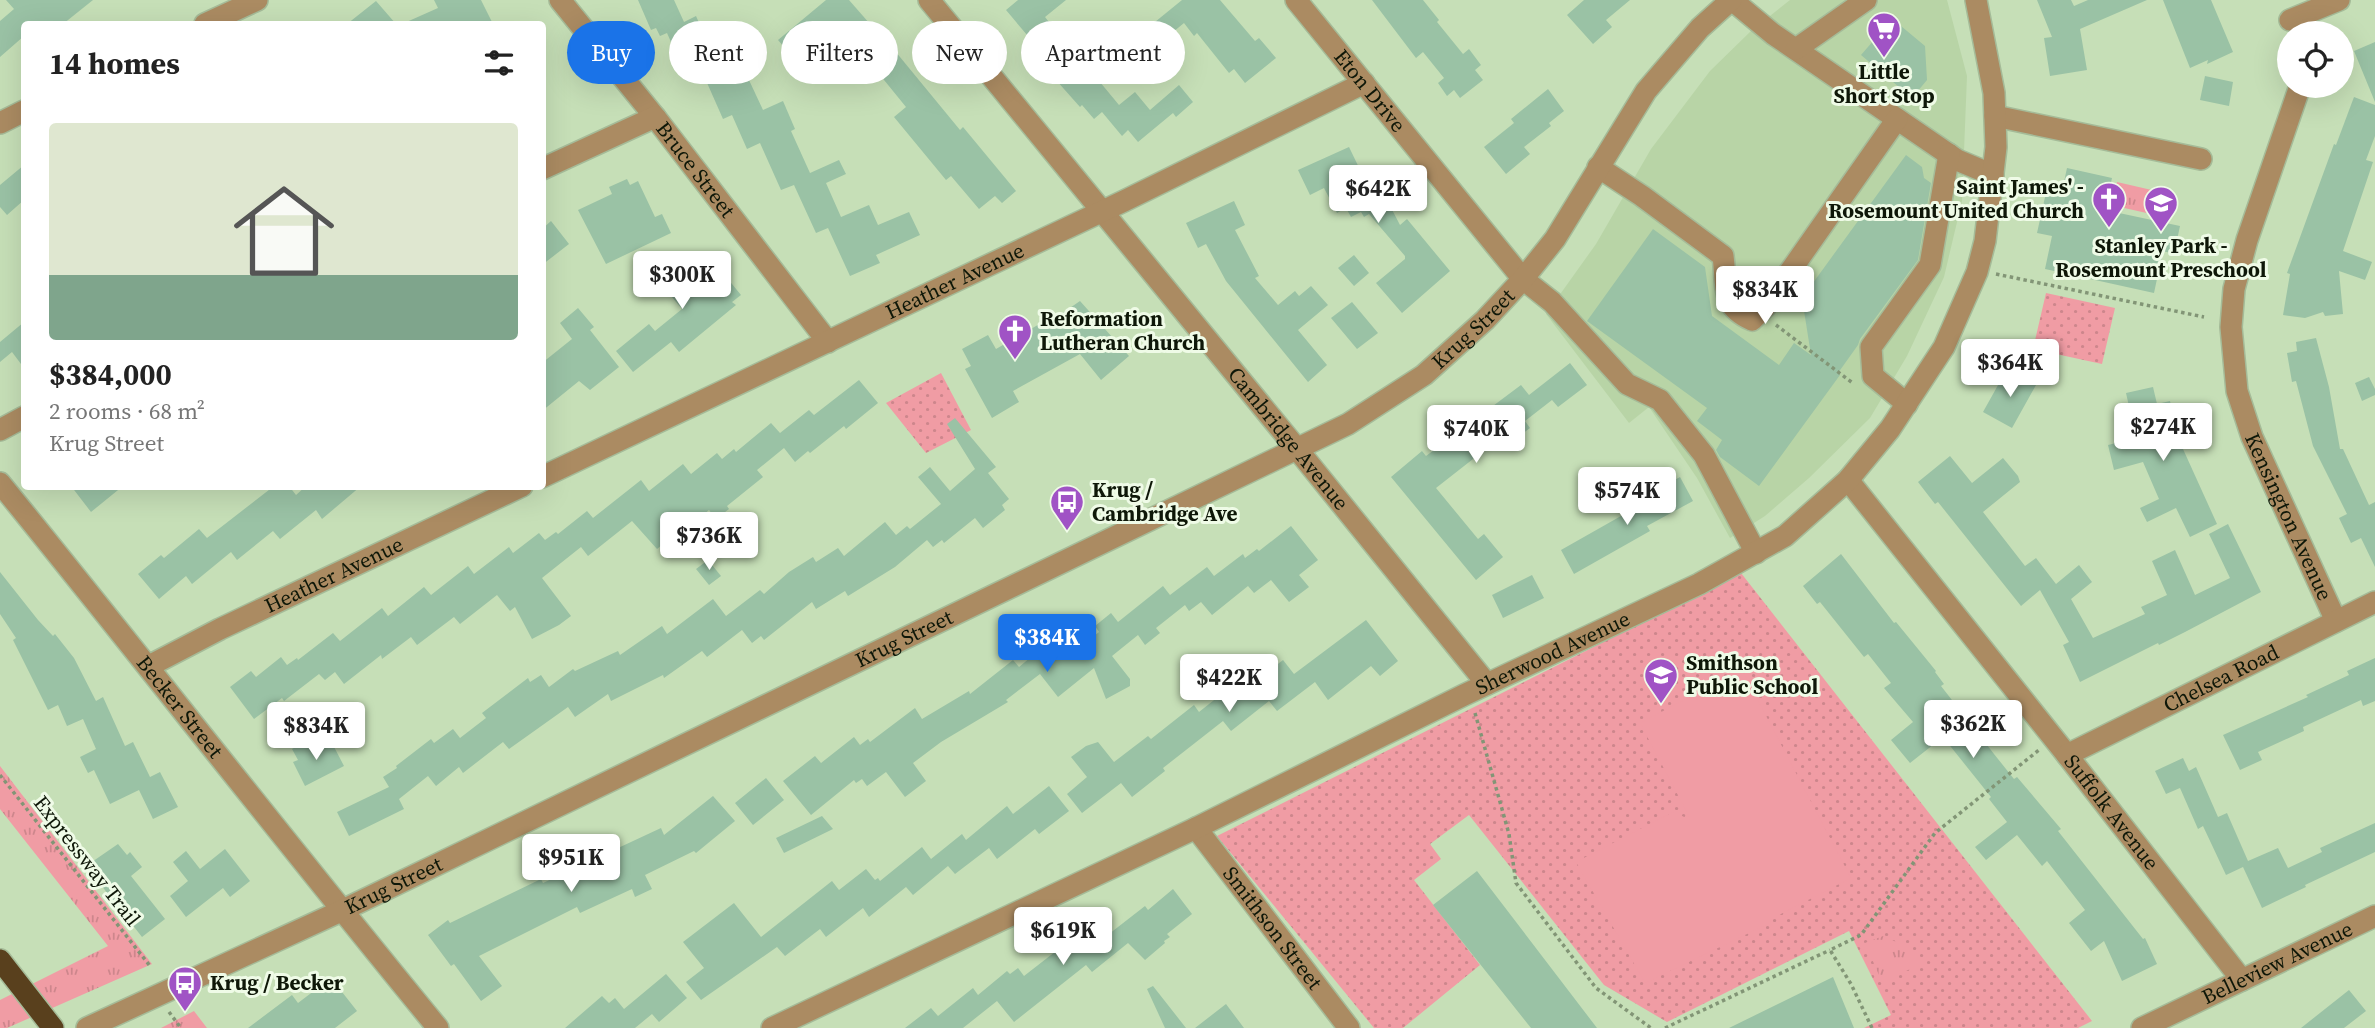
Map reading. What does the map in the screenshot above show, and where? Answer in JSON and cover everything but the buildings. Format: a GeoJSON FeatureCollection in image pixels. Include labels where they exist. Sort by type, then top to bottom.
{"type":"FeatureCollection","features":[{"type":"Feature","properties":{"kind":"highway"},"geometry":{"type":"LineString","coordinates":[[0,960],[53,1028]]}},
{"type":"Feature","properties":{"kind":"street"},"geometry":{"type":"LineString","coordinates":[[212,21],[257,0]]}},
{"type":"Feature","properties":{"kind":"street","name":"Bruce Street"},"geometry":{"type":"LineString","coordinates":[[560,0],[655,117],[828,342]]}},
{"type":"Feature","properties":{"kind":"street","name":"Cambridge Avenue"},"geometry":{"type":"LineString","coordinates":[[929,0],[1487,684]]}},
{"type":"Feature","properties":{"kind":"street","name":"Eton Drive"},"geometry":{"type":"LineString","coordinates":[[1296,0],[1523,279],[1552,302],[1627,384],[1660,400],[1704,455],[1756,553]]}},
{"type":"Feature","properties":{"kind":"street"},"geometry":{"type":"LineString","coordinates":[[1732,0],[1773,34],[1949,154],[1993,175]]}},
{"type":"Feature","properties":{"kind":"street","name":"Krug Street"},"geometry":{"type":"LineString","coordinates":[[87,1028],[341,911],[1348,424],[1424,376],[1485,320],[1523,279],[1555,239],[1646,91],[1700,28],[1732,0]]}},
{"type":"Feature","properties":{"kind":"street"},"geometry":{"type":"LineString","coordinates":[[1796,49],[1866,0]]}},
{"type":"Feature","properties":{"kind":"street","name":"Sherwood Avenue"},"geometry":{"type":"LineString","coordinates":[[772,1028],[1196,828],[1487,684],[1699,584],[1785,536],[1848,480],[1890,429],[1944,346],[1977,272],[1985,241],[1997,147],[1994,93],[1976,0]]}},
{"type":"Feature","properties":{"kind":"street"},"geometry":{"type":"LineString","coordinates":[[2282,0],[2291,21]]}},
{"type":"Feature","properties":{"kind":"street"},"geometry":{"type":"LineString","coordinates":[[2303,21],[2339,0]]}},
{"type":"Feature","properties":{"kind":"street","name":"Heather Avenue"},"geometry":{"type":"LineString","coordinates":[[546,475],[1101,212],[1364,83]]}},
{"type":"Feature","properties":{"kind":"street","name":"Kensington Avenue"},"geometry":{"type":"LineString","coordinates":[[2296,98],[2247,240],[2234,289],[2231,327],[2237,391],[2252,437],[2336,621]]}},
{"type":"Feature","properties":{"kind":"street"},"geometry":{"type":"LineString","coordinates":[[0,123],[21,112]]}},
{"type":"Feature","properties":{"kind":"street"},"geometry":{"type":"LineString","coordinates":[[1995,116],[2201,159]]}},
{"type":"Feature","properties":{"kind":"street"},"geometry":{"type":"LineString","coordinates":[[546,167],[655,117]]}},
{"type":"Feature","properties":{"kind":"street"},"geometry":{"type":"LineString","coordinates":[[1598,167],[1723,256],[1730,306],[1739,315],[1752,320],[1897,119]]}},
{"type":"Feature","properties":{"kind":"street"},"geometry":{"type":"LineString","coordinates":[[1907,404],[1873,376],[1871,346],[1930,265],[1949,154]]}},
{"type":"Feature","properties":{"kind":"street"},"geometry":{"type":"LineString","coordinates":[[0,430],[21,419]]}},
{"type":"Feature","properties":{"kind":"street","name":"Suffolk Avenue"},"geometry":{"type":"LineString","coordinates":[[1848,480],[2242,980]]}},
{"type":"Feature","properties":{"kind":"street","name":"Becker Street"},"geometry":{"type":"LineString","coordinates":[[0,483],[149,666],[341,911],[438,1028]]}},
{"type":"Feature","properties":{"kind":"street","name":"Heather Avenue"},"geometry":{"type":"LineString","coordinates":[[149,666],[220,629],[514,490]]}},
{"type":"Feature","properties":{"kind":"street","name":"Chelsea Road"},"geometry":{"type":"LineString","coordinates":[[2067,755],[2375,602]]}},
{"type":"Feature","properties":{"kind":"street","name":"Smithson Street"},"geometry":{"type":"LineString","coordinates":[[1196,828],[1349,1028]]}},
{"type":"Feature","properties":{"kind":"street","name":"Belleview Avenue"},"geometry":{"type":"LineString","coordinates":[[2141,1028],[2375,916]]}},
{"type":"Feature","properties":{"kind":"path"},"geometry":{"type":"LineString","coordinates":[[1977,272],[1999,274],[2204,317]]}},
{"type":"Feature","properties":{"kind":"path"},"geometry":{"type":"LineString","coordinates":[[1759,313],[1859,387]]}},
{"type":"Feature","properties":{"kind":"path"},"geometry":{"type":"LineString","coordinates":[[1472,707],[1477,716],[1509,834],[1516,883],[1596,988],[1651,1028]]}},
{"type":"Feature","properties":{"kind":"path"},"geometry":{"type":"LineString","coordinates":[[1665,1028],[1861,935],[1935,833],[2043,747]]}},
{"type":"Feature","properties":{"kind":"path","name":"Expressway Trail"},"geometry":{"type":"LineString","coordinates":[[0,775],[150,966]]}},
{"type":"Feature","properties":{"kind":"path"},"geometry":{"type":"LineString","coordinates":[[1830,950],[1851,984],[1872,1028]]}},
{"type":"Feature","properties":{"kind":"shaded area"},"geometry":{"type":"Polygon","coordinates":[[[1790,0],[1947,0],[1967,76],[1962,201],[1944,277],[1907,356],[1870,418],[1809,478],[1765,516],[1730,538],[1697,478],[1649,407],[1629,423],[1546,314],[1596,244],[1651,149],[1710,71],[1751,31],[1790,0]]]}},
{"type":"Feature","properties":{"kind":"green space"},"geometry":{"type":"Polygon","coordinates":[[[2117,182],[2156,191],[2151,214],[2111,205],[2117,182]]]}},
{"type":"Feature","properties":{"kind":"green space"},"geometry":{"type":"Polygon","coordinates":[[[2046,293],[2115,308],[2102,364],[2033,349],[2046,293]]]}},
{"type":"Feature","properties":{"kind":"green space"},"geometry":{"type":"Polygon","coordinates":[[[941,373],[971,430],[926,453],[886,403],[941,373]]]}},
{"type":"Feature","properties":{"kind":"green space","name":"Smithson Public School"},"geometry":{"type":"Polygon","coordinates":[[[1741,573],[2092,1021],[2078,1028],[1864,1028],[1891,1015],[1849,931],[1667,1022],[1604,985],[1469,815],[1430,844],[1441,859],[1414,880],[1480,965],[1403,1028],[1374,1028],[1217,836],[1741,573]]]}},
{"type":"Feature","properties":{"kind":"green space"},"geometry":{"type":"Polygon","coordinates":[[[1742,670],[1851,878],[1771,919],[1772,922],[1645,983],[1576,862],[1673,812],[1691,820],[1640,723],[1742,670]]]}},
{"type":"Feature","properties":{"kind":"green space"},"geometry":{"type":"Polygon","coordinates":[[[0,766],[152,964],[7,1028],[0,1028],[0,1000],[108,946],[0,809],[0,766]]]}},
{"type":"Feature","properties":{"kind":"green space"},"geometry":{"type":"Polygon","coordinates":[[[1883,936],[1912,949],[1919,965],[1882,982],[1865,943],[1883,936]]]}},
{"type":"Feature","properties":{"kind":"green space"},"geometry":{"type":"Polygon","coordinates":[[[194,1011],[207,1028],[161,1028],[194,1011]]]}},
{"type":"Feature","properties":{"kind":"place","name":"Little Short Stop"},"geometry":{"type":"Point","coordinates":[1884,59]}},
{"type":"Feature","properties":{"kind":"place","name":"Saint James' - Rosemount United Church"},"geometry":{"type":"Point","coordinates":[2109,229]}},
{"type":"Feature","properties":{"kind":"place","name":"Stanley Park - Rosemount Preschool"},"geometry":{"type":"Point","coordinates":[2161,233]}},
{"type":"Feature","properties":{"kind":"place","name":"Reformation Lutheran Church"},"geometry":{"type":"Point","coordinates":[1015,361]}},
{"type":"Feature","properties":{"kind":"place","name":"Krug / Cambridge Ave"},"geometry":{"type":"Point","coordinates":[1067,532]}},
{"type":"Feature","properties":{"kind":"place","name":"Smithson Public School"},"geometry":{"type":"Point","coordinates":[1661,705]}},
{"type":"Feature","properties":{"kind":"place","name":"Krug / Becker"},"geometry":{"type":"Point","coordinates":[185,1013]}}]}
